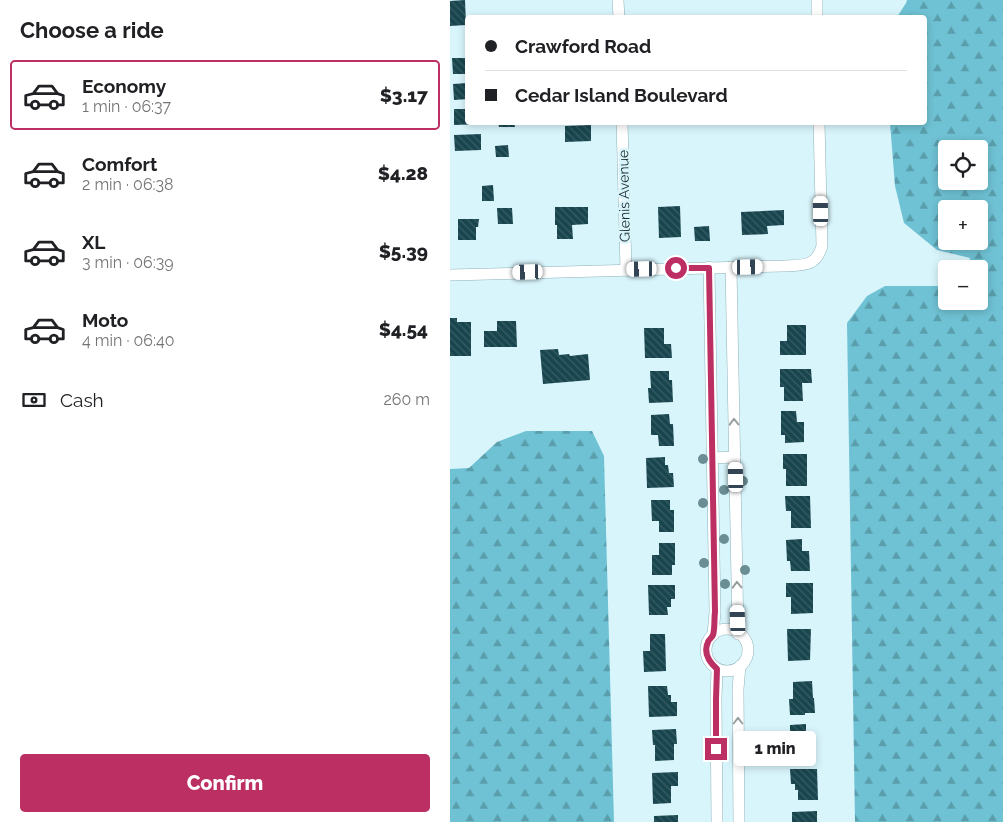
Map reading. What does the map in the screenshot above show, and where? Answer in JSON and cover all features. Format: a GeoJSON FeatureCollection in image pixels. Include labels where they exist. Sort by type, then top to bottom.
{"type":"FeatureCollection","features":[{"type":"Feature","properties":{"kind":"street"},"geometry":{"type":"LineString","coordinates":[[618,0],[619,15]]}},
{"type":"Feature","properties":{"kind":"street"},"geometry":{"type":"LineString","coordinates":[[817,0],[817,15]]}},
{"type":"Feature","properties":{"kind":"street","name":"Glenis Avenue"},"geometry":{"type":"LineString","coordinates":[[622,125],[626,270]]}},
{"type":"Feature","properties":{"kind":"street"},"geometry":{"type":"LineString","coordinates":[[450,275],[803,266],[809,264],[817,259],[822,246],[819,125]]}},
{"type":"Feature","properties":{"kind":"street"},"geometry":{"type":"LineString","coordinates":[[731,267],[738,634]]}},
{"type":"Feature","properties":{"kind":"street"},"geometry":{"type":"LineString","coordinates":[[709,268],[715,612],[713,635]]}},
{"type":"Feature","properties":{"kind":"street"},"geometry":{"type":"LineString","coordinates":[[712,458],[735,457]]}},
{"type":"Feature","properties":{"kind":"street"},"geometry":{"type":"LineString","coordinates":[[728,630],[738,634],[744,637],[747,644],[746,660],[733,670],[717,669],[707,657],[708,642],[713,635],[720,631],[728,630]]}},
{"type":"Feature","properties":{"kind":"street"},"geometry":{"type":"LineString","coordinates":[[739,822],[738,689],[740,666]]}},
{"type":"Feature","properties":{"kind":"street"},"geometry":{"type":"LineString","coordinates":[[717,669],[717,822]]}},
{"type":"Feature","properties":{"kind":"street"},"geometry":{"type":"LineString","coordinates":[[717,804],[739,804]]}},
{"type":"Feature","properties":{"kind":"green space"},"geometry":{"type":"Polygon","coordinates":[[[907,0],[1003,0],[1003,822],[855,822],[847,323],[867,296],[885,286],[938,286],[938,310],[988,310],[988,260],[970,260],[970,258],[937,250],[904,223],[895,186],[890,125],[927,125],[927,15],[898,15],[907,0]]]}},
{"type":"Feature","properties":{"kind":"green space"},"geometry":{"type":"Polygon","coordinates":[[[526,431],[592,431],[604,456],[614,822],[450,822],[450,469],[469,468],[497,442],[526,431]]]}},
{"type":"Feature","properties":{"kind":"building"},"geometry":{"type":"Polygon","coordinates":[[[465,0],[465,25],[450,26],[450,1],[465,0]]]}},
{"type":"Feature","properties":{"kind":"building"},"geometry":{"type":"Polygon","coordinates":[[[452,58],[465,58],[465,74],[453,74],[452,58]]]}},
{"type":"Feature","properties":{"kind":"building"},"geometry":{"type":"Polygon","coordinates":[[[465,83],[465,99],[454,100],[453,84],[465,83]]]}},
{"type":"Feature","properties":{"kind":"building"},"geometry":{"type":"Polygon","coordinates":[[[454,109],[465,109],[465,125],[454,125],[454,109]]]}},
{"type":"Feature","properties":{"kind":"building"},"geometry":{"type":"Polygon","coordinates":[[[499,125],[515,125],[515,127],[499,127],[499,125]]]}},
{"type":"Feature","properties":{"kind":"building"},"geometry":{"type":"Polygon","coordinates":[[[591,125],[591,141],[565,142],[565,126],[591,125]]]}},
{"type":"Feature","properties":{"kind":"building"},"geometry":{"type":"Polygon","coordinates":[[[481,134],[481,150],[455,151],[454,135],[481,134]]]}},
{"type":"Feature","properties":{"kind":"building"},"geometry":{"type":"Polygon","coordinates":[[[508,145],[509,157],[496,157],[495,146],[508,145]]]}},
{"type":"Feature","properties":{"kind":"building"},"geometry":{"type":"Polygon","coordinates":[[[493,185],[494,201],[482,201],[482,186],[493,185]]]}},
{"type":"Feature","properties":{"kind":"building"},"geometry":{"type":"Polygon","coordinates":[[[680,206],[681,237],[659,238],[658,207],[680,206]]]}},
{"type":"Feature","properties":{"kind":"building"},"geometry":{"type":"Polygon","coordinates":[[[555,207],[588,207],[588,224],[572,225],[573,239],[557,239],[555,207]]]}},
{"type":"Feature","properties":{"kind":"building"},"geometry":{"type":"Polygon","coordinates":[[[497,208],[512,208],[513,224],[498,224],[497,208]]]}},
{"type":"Feature","properties":{"kind":"building"},"geometry":{"type":"Polygon","coordinates":[[[784,210],[784,225],[767,226],[768,234],[742,235],[741,212],[784,210]]]}},
{"type":"Feature","properties":{"kind":"building"},"geometry":{"type":"Polygon","coordinates":[[[458,219],[479,219],[478,227],[476,227],[476,240],[458,240],[458,219]]]}},
{"type":"Feature","properties":{"kind":"building"},"geometry":{"type":"Polygon","coordinates":[[[709,226],[710,241],[695,241],[694,227],[709,226]]]}},
{"type":"Feature","properties":{"kind":"building"},"geometry":{"type":"Polygon","coordinates":[[[450,318],[457,318],[457,322],[471,322],[471,356],[450,356],[450,318]]]}},
{"type":"Feature","properties":{"kind":"building"},"geometry":{"type":"Polygon","coordinates":[[[497,321],[516,321],[517,347],[484,347],[484,331],[497,331],[497,321]]]}},
{"type":"Feature","properties":{"kind":"building"},"geometry":{"type":"Polygon","coordinates":[[[787,325],[806,325],[806,355],[780,355],[780,341],[787,341],[787,325]]]}},
{"type":"Feature","properties":{"kind":"building"},"geometry":{"type":"Polygon","coordinates":[[[644,328],[664,328],[664,344],[671,344],[672,358],[645,358],[644,328]]]}},
{"type":"Feature","properties":{"kind":"building"},"geometry":{"type":"Polygon","coordinates":[[[558,349],[559,355],[588,354],[590,380],[543,384],[540,350],[558,349]]]}},
{"type":"Feature","properties":{"kind":"building"},"geometry":{"type":"Polygon","coordinates":[[[780,369],[811,369],[812,383],[802,383],[803,401],[784,401],[784,387],[780,387],[780,369]]]}},
{"type":"Feature","properties":{"kind":"building"},"geometry":{"type":"Polygon","coordinates":[[[650,371],[669,371],[669,380],[672,380],[673,402],[649,403],[648,388],[651,388],[650,371]]]}},
{"type":"Feature","properties":{"kind":"building"},"geometry":{"type":"Polygon","coordinates":[[[781,411],[796,411],[797,422],[804,422],[804,442],[785,443],[785,435],[781,435],[781,411]]]}},
{"type":"Feature","properties":{"kind":"building"},"geometry":{"type":"Polygon","coordinates":[[[669,414],[670,424],[673,424],[674,446],[659,446],[658,435],[651,435],[651,415],[669,414]]]}},
{"type":"Feature","properties":{"kind":"building"},"geometry":{"type":"Polygon","coordinates":[[[783,454],[807,454],[807,486],[786,486],[786,469],[783,469],[783,454]]]}},
{"type":"Feature","properties":{"kind":"building"},"geometry":{"type":"Polygon","coordinates":[[[665,457],[665,465],[668,465],[669,473],[673,473],[674,487],[647,488],[646,458],[665,457]]]}},
{"type":"Feature","properties":{"kind":"building"},"geometry":{"type":"Polygon","coordinates":[[[785,496],[810,496],[811,528],[791,528],[791,511],[786,511],[785,496]]]}},
{"type":"Feature","properties":{"kind":"building"},"geometry":{"type":"Polygon","coordinates":[[[651,500],[670,500],[670,510],[674,510],[674,532],[659,532],[659,521],[652,521],[651,500]]]}},
{"type":"Feature","properties":{"kind":"building"},"geometry":{"type":"Polygon","coordinates":[[[802,539],[802,551],[809,551],[810,571],[791,571],[790,561],[787,561],[786,540],[802,539]]]}},
{"type":"Feature","properties":{"kind":"building"},"geometry":{"type":"Polygon","coordinates":[[[659,543],[675,543],[675,565],[672,565],[672,575],[652,575],[652,555],[659,555],[659,543]]]}},
{"type":"Feature","properties":{"kind":"building"},"geometry":{"type":"Polygon","coordinates":[[[786,583],[813,583],[813,613],[791,614],[791,597],[786,597],[786,583]]]}},
{"type":"Feature","properties":{"kind":"building"},"geometry":{"type":"Polygon","coordinates":[[[648,585],[675,585],[675,599],[671,599],[671,607],[667,607],[668,615],[649,615],[648,585]]]}},
{"type":"Feature","properties":{"kind":"building"},"geometry":{"type":"Polygon","coordinates":[[[787,629],[811,629],[810,660],[788,661],[787,629]]]}},
{"type":"Feature","properties":{"kind":"building"},"geometry":{"type":"Polygon","coordinates":[[[650,634],[665,634],[666,671],[644,672],[643,651],[650,651],[650,634]]]}},
{"type":"Feature","properties":{"kind":"building"},"geometry":{"type":"Polygon","coordinates":[[[812,681],[815,713],[790,715],[789,699],[793,699],[793,682],[812,681]]]}},
{"type":"Feature","properties":{"kind":"building"},"geometry":{"type":"Polygon","coordinates":[[[648,686],[667,686],[668,695],[671,695],[671,702],[677,702],[677,716],[649,717],[648,686]]]}},
{"type":"Feature","properties":{"kind":"building"},"geometry":{"type":"Polygon","coordinates":[[[806,724],[806,735],[813,735],[814,756],[794,757],[794,747],[790,747],[790,725],[806,724]]]}},
{"type":"Feature","properties":{"kind":"building"},"geometry":{"type":"Polygon","coordinates":[[[676,729],[677,744],[674,744],[674,760],[655,761],[655,745],[653,745],[652,730],[676,729]]]}},
{"type":"Feature","properties":{"kind":"building"},"geometry":{"type":"Polygon","coordinates":[[[790,769],[817,769],[818,800],[798,800],[798,790],[795,790],[795,784],[791,784],[790,769]]]}},
{"type":"Feature","properties":{"kind":"building"},"geometry":{"type":"Polygon","coordinates":[[[678,772],[678,786],[671,786],[671,803],[653,804],[652,773],[678,772]]]}},
{"type":"Feature","properties":{"kind":"building"},"geometry":{"type":"Polygon","coordinates":[[[817,811],[817,822],[792,822],[792,812],[817,811]]]}},
{"type":"Feature","properties":{"kind":"building"},"geometry":{"type":"Polygon","coordinates":[[[678,815],[678,822],[654,822],[654,816],[678,815]]]}},
{"type":"Feature","properties":{"kind":"route"},"geometry":{"type":"LineString","coordinates":[[676,268],[709,268],[715,612],[713,635],[708,642],[706,650],[711,664],[717,669],[716,749]]}}]}
